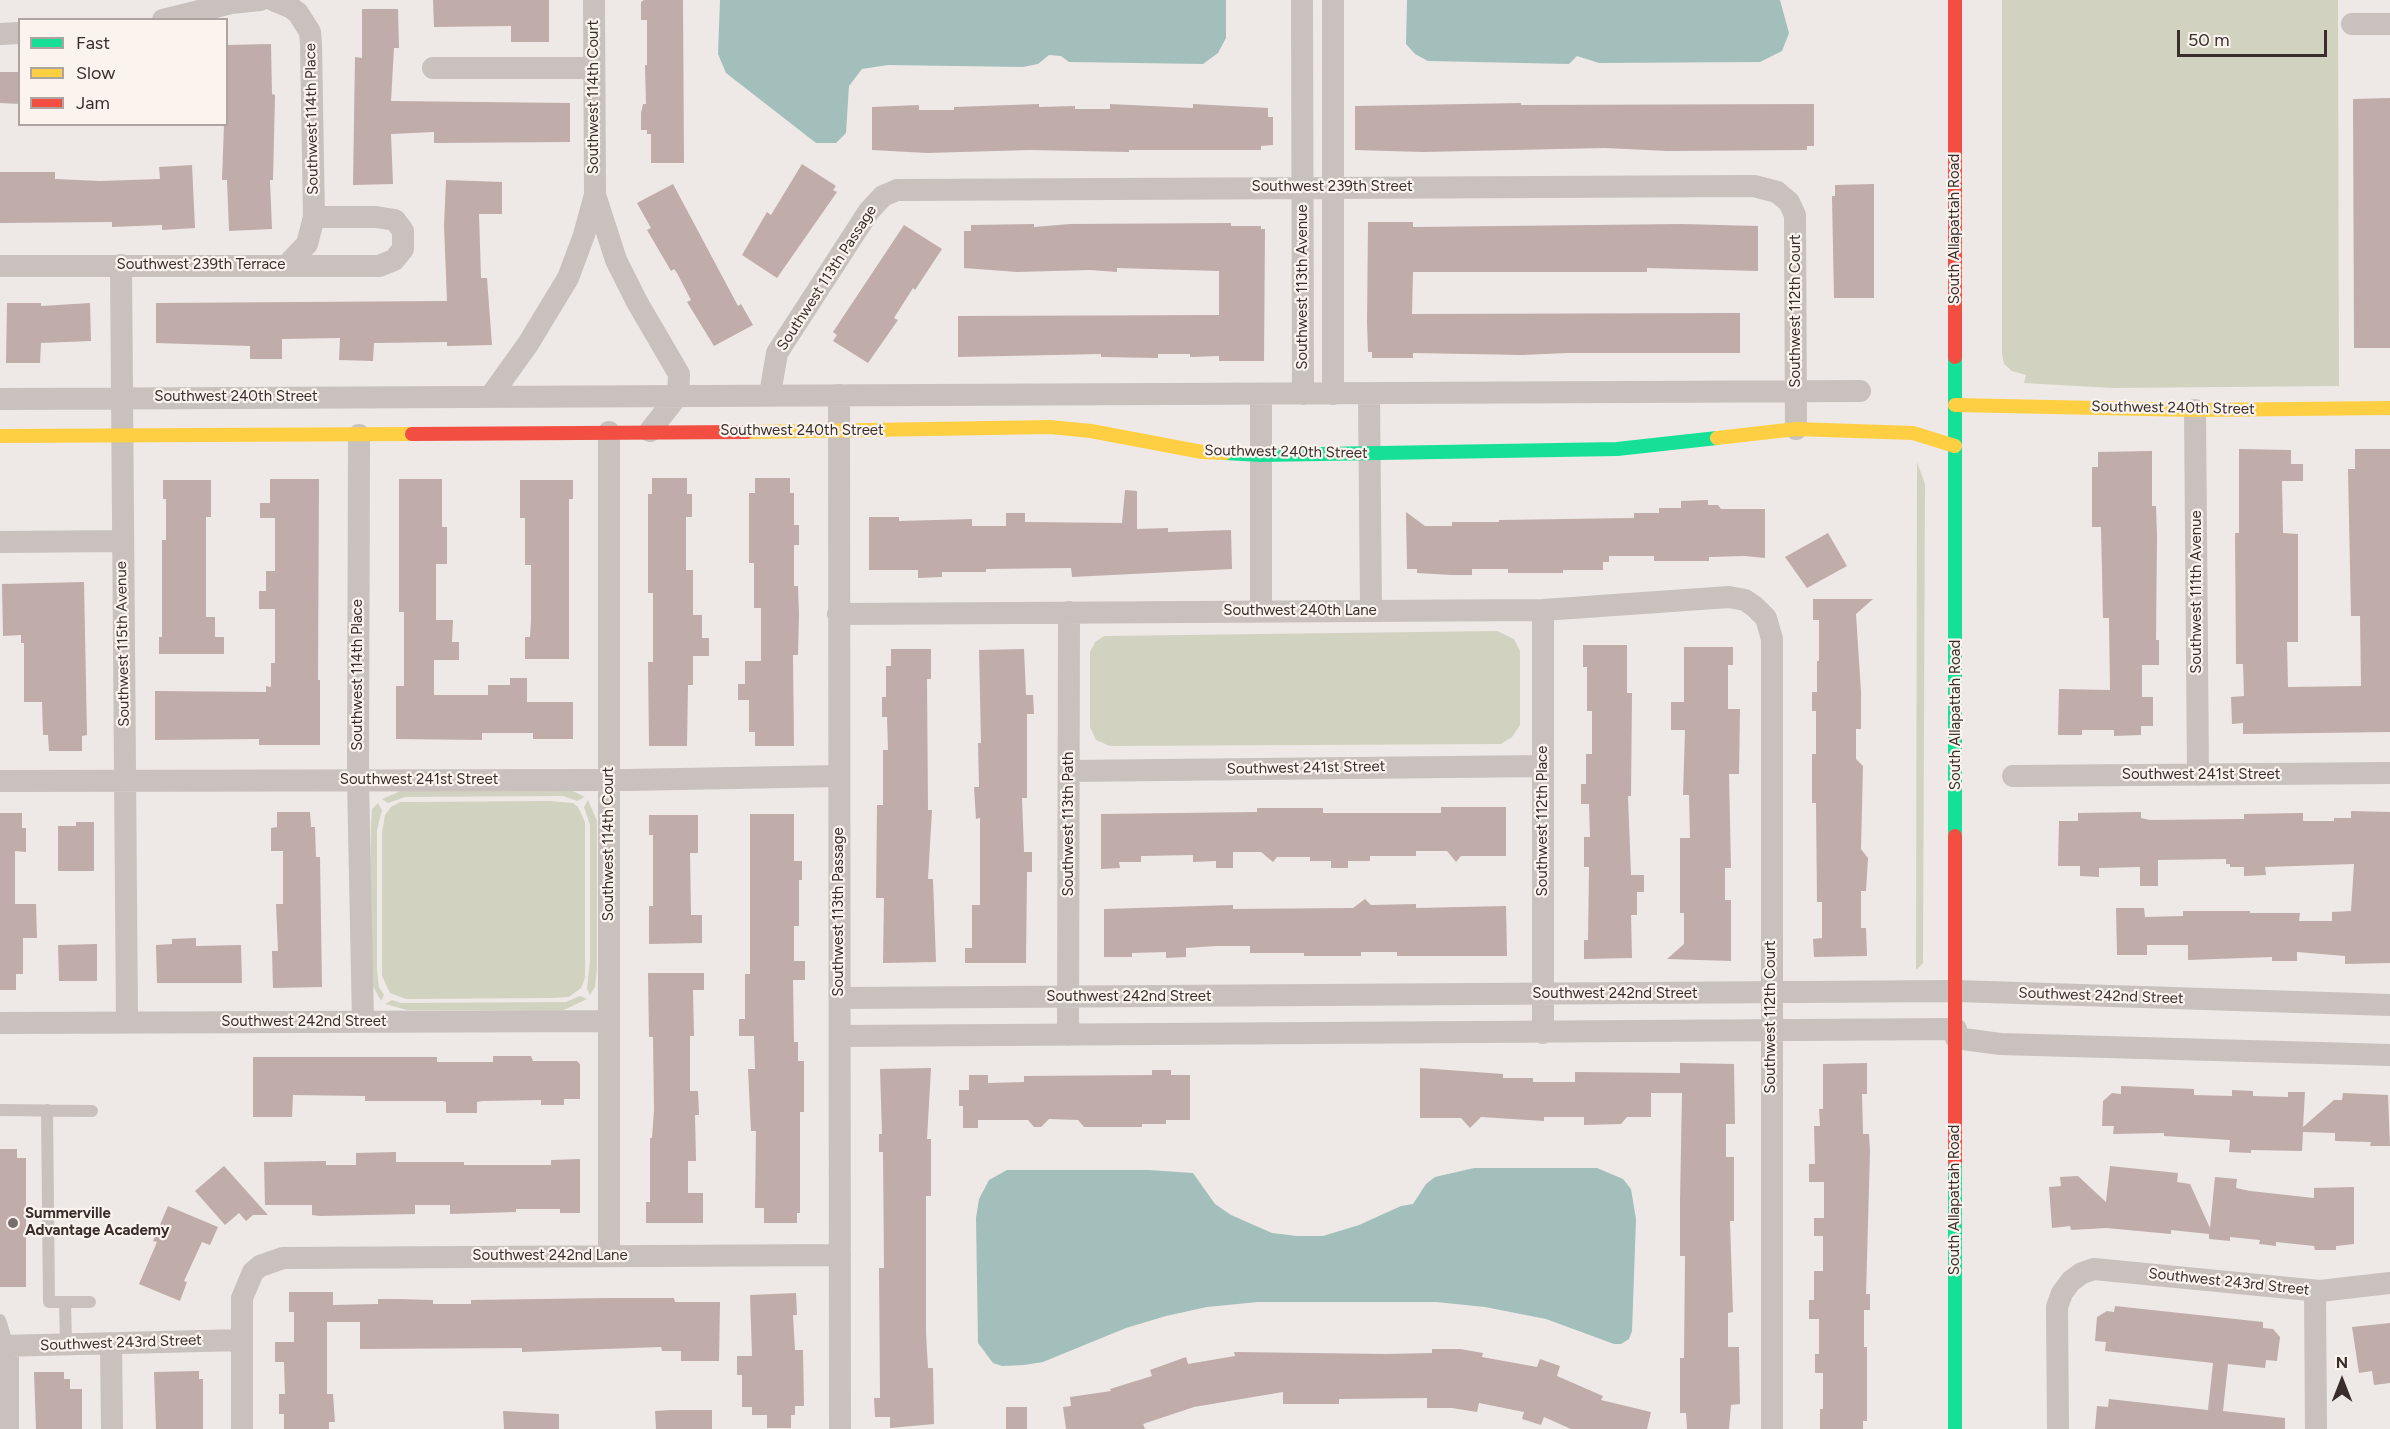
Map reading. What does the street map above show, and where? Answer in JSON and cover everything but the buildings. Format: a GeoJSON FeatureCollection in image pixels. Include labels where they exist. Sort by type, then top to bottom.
{"type":"FeatureCollection","features":[{"type":"Feature","properties":{"kind":"street"},"geometry":{"type":"LineString","coordinates":[[171,18],[231,3],[260,0]]}},
{"type":"Feature","properties":{"kind":"street","name":"Southwest 114th Place"},"geometry":{"type":"LineString","coordinates":[[273,0],[290,7],[305,22],[311,44],[314,217],[307,244],[287,266]]}},
{"type":"Feature","properties":{"kind":"street","name":"Southwest 114th Court"},"geometry":{"type":"LineString","coordinates":[[594,0],[595,195],[616,260],[637,302],[679,374],[678,395]]}},
{"type":"Feature","properties":{"kind":"street","name":"Southwest 113th Avenue"},"geometry":{"type":"LineString","coordinates":[[1302,0],[1303,394]]}},
{"type":"Feature","properties":{"kind":"street","name":"Southwest 113th Avenue"},"geometry":{"type":"LineString","coordinates":[[1333,0],[1333,394]]}},
{"type":"Feature","properties":{"kind":"street","name":"South Allapattah Road"},"geometry":{"type":"LineString","coordinates":[[1955,1429],[1956,0]]}},
{"type":"Feature","properties":{"kind":"street"},"geometry":{"type":"LineString","coordinates":[[2352,24],[2390,24]]}},
{"type":"Feature","properties":{"kind":"street"},"geometry":{"type":"LineString","coordinates":[[0,34],[18,33]]}},
{"type":"Feature","properties":{"kind":"street"},"geometry":{"type":"LineString","coordinates":[[433,68],[594,68]]}},
{"type":"Feature","properties":{"kind":"street","name":"Southwest 239th Street"},"geometry":{"type":"LineString","coordinates":[[880,198],[892,192],[909,189],[1303,186],[1754,186],[1769,189],[1784,197]]}},
{"type":"Feature","properties":{"kind":"street","name":"Southwest 114th Court"},"geometry":{"type":"LineString","coordinates":[[481,397],[528,344],[568,278],[595,195]]}},
{"type":"Feature","properties":{"kind":"street","name":"Southwest 112th Court"},"geometry":{"type":"LineString","coordinates":[[1784,197],[1793,208],[1796,222],[1796,429]]}},
{"type":"Feature","properties":{"kind":"street","name":"Southwest 113th Passage"},"geometry":{"type":"LineString","coordinates":[[770,394],[777,353],[880,198]]}},
{"type":"Feature","properties":{"kind":"street","name":"Southwest 114th Place"},"geometry":{"type":"LineString","coordinates":[[314,217],[395,220],[403,231],[403,249],[399,255]]}},
{"type":"Feature","properties":{"kind":"street"},"geometry":{"type":"LineString","coordinates":[[574,261],[592,251],[616,260]]}},
{"type":"Feature","properties":{"kind":"street","name":"Southwest 239th Terrace"},"geometry":{"type":"LineString","coordinates":[[0,266],[380,266],[399,255]]}},
{"type":"Feature","properties":{"kind":"street","name":"Southwest 115th Avenue"},"geometry":{"type":"LineString","coordinates":[[121,265],[127,1022]]}},
{"type":"Feature","properties":{"kind":"street","name":"Southwest 240th Street"},"geometry":{"type":"LineString","coordinates":[[0,399],[1860,391]]}},
{"type":"Feature","properties":{"kind":"street"},"geometry":{"type":"LineString","coordinates":[[1261,394],[1261,611]]}},
{"type":"Feature","properties":{"kind":"street"},"geometry":{"type":"LineString","coordinates":[[1369,394],[1371,611]]}},
{"type":"Feature","properties":{"kind":"street"},"geometry":{"type":"LineString","coordinates":[[650,431],[678,395]]}},
{"type":"Feature","properties":{"kind":"street","name":"Southwest 113th Passage"},"geometry":{"type":"LineString","coordinates":[[839,395],[840,1429]]}},
{"type":"Feature","properties":{"kind":"street"},"geometry":{"type":"LineString","coordinates":[[472,434],[481,397]]}},
{"type":"Feature","properties":{"kind":"street","name":"Southwest 240th Street"},"geometry":{"type":"LineString","coordinates":[[1955,405],[2195,410],[2390,408]]}},
{"type":"Feature","properties":{"kind":"street","name":"Southwest 111th Avenue"},"geometry":{"type":"LineString","coordinates":[[2195,410],[2198,775]]}},
{"type":"Feature","properties":{"kind":"street","name":"Southwest 240th Street"},"geometry":{"type":"LineString","coordinates":[[0,436],[650,431],[839,432],[1066,428],[1202,452],[1261,455],[1617,449],[1796,429],[1912,433],[1955,446]]}},
{"type":"Feature","properties":{"kind":"street","name":"Southwest 114th Court"},"geometry":{"type":"LineString","coordinates":[[609,432],[609,1255]]}},
{"type":"Feature","properties":{"kind":"street","name":"Southwest 114th Place"},"geometry":{"type":"LineString","coordinates":[[359,435],[358,780],[363,1022]]}},
{"type":"Feature","properties":{"kind":"street"},"geometry":{"type":"LineString","coordinates":[[0,542],[122,541]]}},
{"type":"Feature","properties":{"kind":"street","name":"Southwest 240th Lane"},"geometry":{"type":"LineString","coordinates":[[838,614],[1544,610],[1729,597],[1745,600],[1758,610]]}},
{"type":"Feature","properties":{"kind":"street","name":"Southwest 112th Place"},"geometry":{"type":"LineString","coordinates":[[1544,610],[1544,1033]]}},
{"type":"Feature","properties":{"kind":"street","name":"Southwest 112th Court"},"geometry":{"type":"LineString","coordinates":[[1758,610],[1766,618],[1772,639],[1772,1429]]}},
{"type":"Feature","properties":{"kind":"street","name":"Southwest 113th Path"},"geometry":{"type":"LineString","coordinates":[[1068,1035],[1069,612]]}},
{"type":"Feature","properties":{"kind":"street","name":"Southwest 241st Street"},"geometry":{"type":"LineString","coordinates":[[1069,771],[1543,766]]}},
{"type":"Feature","properties":{"kind":"street","name":"Southwest 241st Street"},"geometry":{"type":"LineString","coordinates":[[2013,776],[2390,773]]}},
{"type":"Feature","properties":{"kind":"street","name":"Southwest 241st Street"},"geometry":{"type":"LineString","coordinates":[[0,781],[609,780],[838,776]]}},
{"type":"Feature","properties":{"kind":"street","name":"Southwest 242nd Street"},"geometry":{"type":"LineString","coordinates":[[840,998],[1956,991],[2390,1005]]}},
{"type":"Feature","properties":{"kind":"street","name":"Southwest 242nd Street"},"geometry":{"type":"LineString","coordinates":[[0,1023],[609,1021]]}},
{"type":"Feature","properties":{"kind":"street"},"geometry":{"type":"LineString","coordinates":[[840,1036],[1771,1030],[1956,1033],[2000,1044],[2390,1055]]}},
{"type":"Feature","properties":{"kind":"street","name":"Southwest 242nd Lane"},"geometry":{"type":"LineString","coordinates":[[242,1340],[242,1298],[248,1280],[260,1266],[295,1257],[840,1255]]}},
{"type":"Feature","properties":{"kind":"street","name":"Southwest 243rd Street"},"geometry":{"type":"LineString","coordinates":[[2058,1429],[2057,1307],[2062,1293],[2071,1281],[2094,1269],[2315,1291],[2390,1283]]}},
{"type":"Feature","properties":{"kind":"street"},"geometry":{"type":"LineString","coordinates":[[2315,1291],[2316,1429]]}},
{"type":"Feature","properties":{"kind":"street"},"geometry":{"type":"LineString","coordinates":[[242,1340],[242,1429]]}},
{"type":"Feature","properties":{"kind":"street","name":"Southwest 243rd Street"},"geometry":{"type":"LineString","coordinates":[[4,1346],[242,1340]]}},
{"type":"Feature","properties":{"kind":"street"},"geometry":{"type":"LineString","coordinates":[[111,1344],[112,1429]]}},
{"type":"Feature","properties":{"kind":"street"},"geometry":{"type":"LineString","coordinates":[[4,1346],[8,1429]]}},
{"type":"Feature","properties":{"kind":"lane"},"geometry":{"type":"LineString","coordinates":[[0,1110],[92,1111]]}},
{"type":"Feature","properties":{"kind":"lane"},"geometry":{"type":"LineString","coordinates":[[47,1110],[49,1302],[90,1302]]}},
{"type":"Feature","properties":{"kind":"lane"},"geometry":{"type":"LineString","coordinates":[[65,1302],[66,1345]]}},
{"type":"Feature","properties":{"kind":"lane"},"geometry":{"type":"LineString","coordinates":[[0,1320],[4,1346]]}},
{"type":"Feature","properties":{"kind":"green space"},"geometry":{"type":"Polygon","coordinates":[[[2002,0],[2338,0],[2339,386],[2113,388],[2024,383],[2026,375],[2012,371],[2004,364],[2002,354],[2002,0]]]}},
{"type":"Feature","properties":{"kind":"green space"},"geometry":{"type":"Polygon","coordinates":[[[1917,462],[1925,484],[1923,963],[1916,970],[1917,462]]]}},
{"type":"Feature","properties":{"kind":"green space"},"geometry":{"type":"Polygon","coordinates":[[[1497,631],[1514,639],[1520,651],[1520,725],[1512,737],[1501,744],[1110,746],[1096,740],[1090,727],[1090,652],[1095,642],[1104,636],[1497,631]]]}},
{"type":"Feature","properties":{"kind":"green space"},"geometry":{"type":"Polygon","coordinates":[[[403,790],[571,790],[585,797],[577,801],[563,796],[405,797],[388,803],[382,799],[403,790]]]}},
{"type":"Feature","properties":{"kind":"green space"},"geometry":{"type":"Polygon","coordinates":[[[588,800],[597,821],[597,970],[595,987],[590,995],[587,989],[590,961],[590,825],[584,807],[588,800]]]}},
{"type":"Feature","properties":{"kind":"green space"},"geometry":{"type":"Polygon","coordinates":[[[549,801],[573,803],[578,807],[585,822],[585,978],[581,988],[569,997],[551,998],[406,999],[390,993],[382,976],[382,833],[385,815],[391,807],[400,802],[549,801]]]}},
{"type":"Feature","properties":{"kind":"green space"},"geometry":{"type":"Polygon","coordinates":[[[378,803],[382,810],[377,830],[377,971],[379,987],[384,995],[381,1001],[372,984],[370,921],[372,809],[378,803]]]}},
{"type":"Feature","properties":{"kind":"green space"},"geometry":{"type":"Polygon","coordinates":[[[580,996],[587,999],[564,1010],[407,1010],[385,1004],[392,1000],[401,1003],[566,1002],[580,996]]]}},
{"type":"Feature","properties":{"kind":"water"},"geometry":{"type":"Polygon","coordinates":[[[720,0],[1226,0],[1226,38],[1218,53],[1203,64],[1069,62],[1061,56],[1049,55],[1038,64],[1023,67],[888,65],[862,69],[849,86],[846,133],[836,143],[816,143],[726,73],[718,54],[720,0]]]}},
{"type":"Feature","properties":{"kind":"water"},"geometry":{"type":"Polygon","coordinates":[[[1407,0],[1780,0],[1789,33],[1782,51],[1760,62],[1599,63],[1577,56],[1569,64],[1428,61],[1415,54],[1406,44],[1407,0]]]}},
{"type":"Feature","properties":{"kind":"water"},"geometry":{"type":"Polygon","coordinates":[[[1474,1168],[1597,1168],[1623,1179],[1631,1189],[1636,1219],[1632,1331],[1629,1339],[1621,1344],[1614,1344],[1546,1319],[1485,1307],[1436,1302],[1258,1302],[1207,1307],[1166,1316],[1126,1328],[1043,1362],[1024,1365],[1002,1366],[993,1363],[978,1343],[976,1218],[979,1199],[989,1180],[1007,1170],[1149,1170],[1193,1173],[1215,1204],[1231,1215],[1272,1233],[1323,1236],[1359,1225],[1401,1206],[1413,1204],[1426,1184],[1435,1177],[1474,1168]]]}},
{"type":"Feature","properties":{"kind":"traffic: fast"},"geometry":{"type":"LineString","coordinates":[[1955,357],[1955,836]]}},
{"type":"Feature","properties":{"kind":"traffic: fast"},"geometry":{"type":"LineString","coordinates":[[1225,453],[1261,455],[1617,449],[1717,438]]}},
{"type":"Feature","properties":{"kind":"traffic: fast"},"geometry":{"type":"LineString","coordinates":[[1955,1162],[1955,1429]]}},
{"type":"Feature","properties":{"kind":"traffic: slow"},"geometry":{"type":"LineString","coordinates":[[1955,405],[2195,410],[2390,408]]}},
{"type":"Feature","properties":{"kind":"traffic: slow"},"geometry":{"type":"LineString","coordinates":[[747,432],[1050,427],[1091,431],[1202,452],[1225,453]]}},
{"type":"Feature","properties":{"kind":"traffic: slow"},"geometry":{"type":"LineString","coordinates":[[1717,438],[1796,429],[1913,433],[1955,446]]}},
{"type":"Feature","properties":{"kind":"traffic: slow"},"geometry":{"type":"LineString","coordinates":[[0,436],[412,434]]}},
{"type":"Feature","properties":{"kind":"traffic: jam"},"geometry":{"type":"LineString","coordinates":[[1955,0],[1955,357]]}},
{"type":"Feature","properties":{"kind":"traffic: jam"},"geometry":{"type":"LineString","coordinates":[[412,434],[747,432]]}},
{"type":"Feature","properties":{"kind":"traffic: jam"},"geometry":{"type":"LineString","coordinates":[[1955,836],[1955,1162]]}},
{"type":"Feature","properties":{"kind":"place","name":"Summerville Advantage Academy"},"geometry":{"type":"Point","coordinates":[13,1223]}}]}
